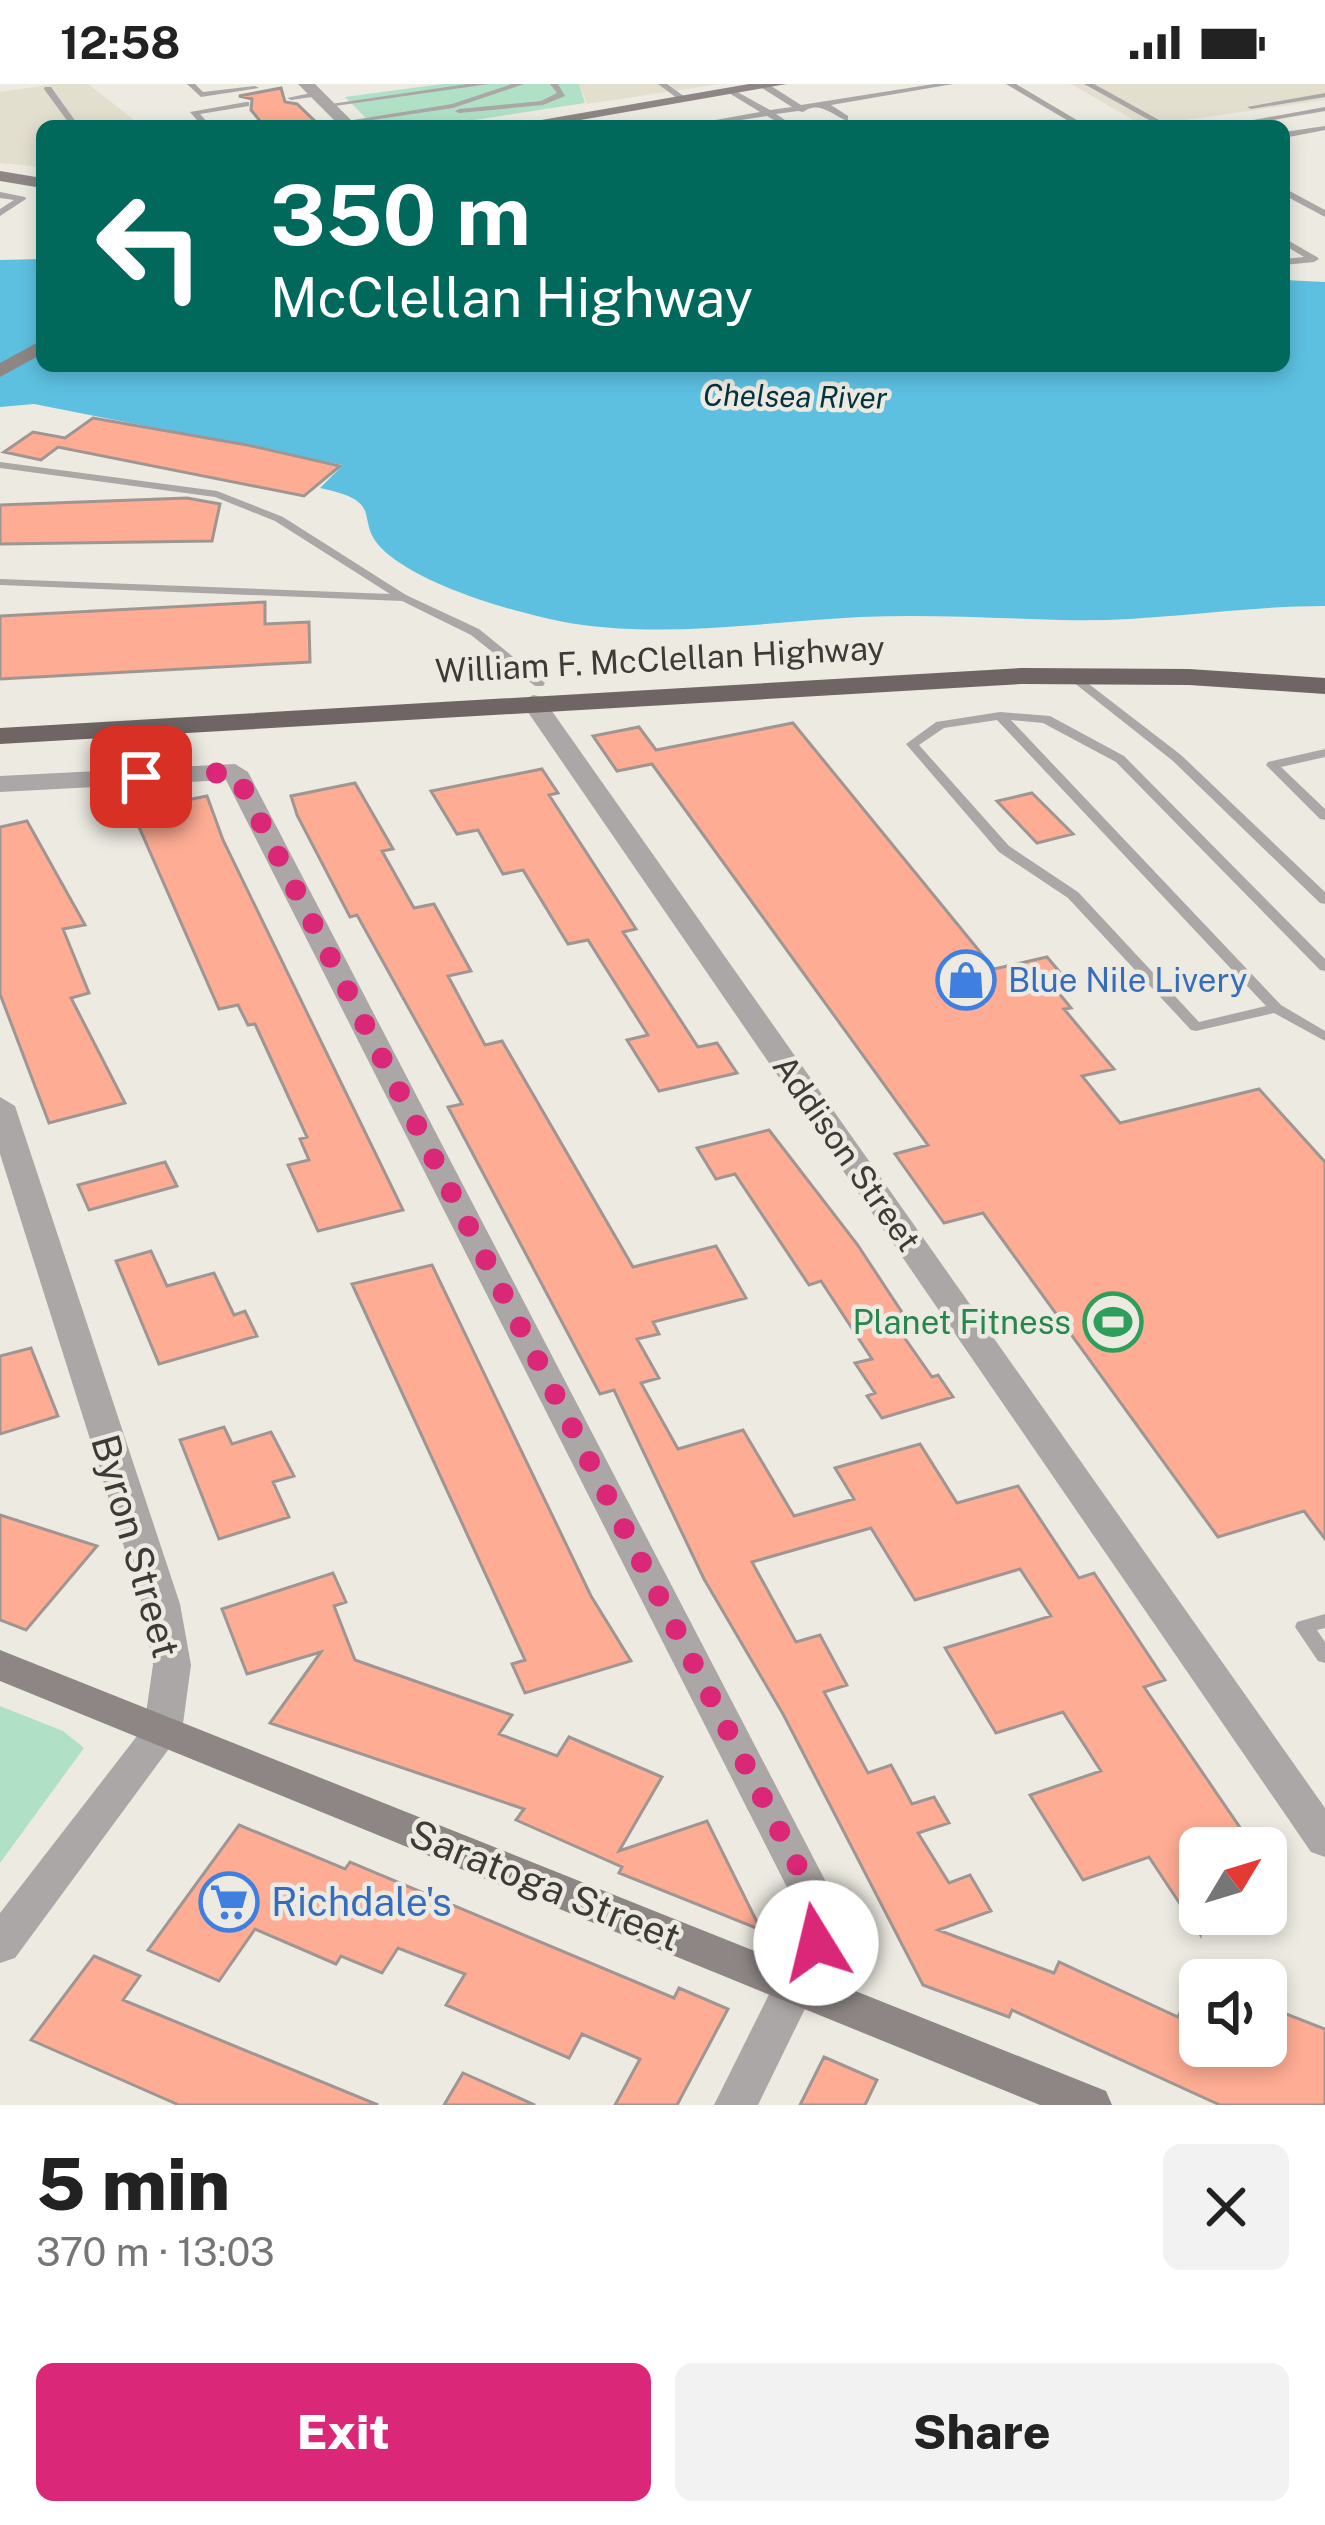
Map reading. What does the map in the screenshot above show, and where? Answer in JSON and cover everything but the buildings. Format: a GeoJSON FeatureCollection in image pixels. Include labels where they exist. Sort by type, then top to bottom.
{"type":"FeatureCollection","features":[{"type":"Feature","properties":{"kind":"highway","name":"William F. McClellan Highway"},"geometry":{"type":"LineString","coordinates":[[0,736],[1057,655],[1325,664]]}},
{"type":"Feature","properties":{"kind":"highway","name":"William F. McClellan Highway"},"geometry":{"type":"LineString","coordinates":[[0,713],[1072,675],[1325,686]]}},
{"type":"Feature","properties":{"kind":"main road"},"geometry":{"type":"LineString","coordinates":[[553,120],[772,85]]}},
{"type":"Feature","properties":{"kind":"main road"},"geometry":{"type":"LineString","coordinates":[[0,174],[36,179]]}},
{"type":"Feature","properties":{"kind":"main road"},"geometry":{"type":"LineString","coordinates":[[0,370],[36,349]]}},
{"type":"Feature","properties":{"kind":"main road","name":"Saratoga Street"},"geometry":{"type":"LineString","coordinates":[[0,1665],[1090,2105]]}},
{"type":"Feature","properties":{"kind":"street"},"geometry":{"type":"LineString","coordinates":[[317,94],[343,120]]}},
{"type":"Feature","properties":{"kind":"street","name":"Addison Street"},"geometry":{"type":"LineString","coordinates":[[536,693],[1325,1840]]}},
{"type":"Feature","properties":{"kind":"street"},"geometry":{"type":"LineString","coordinates":[[0,784],[235,772],[818,1907],[820,1931],[736,2105]]}},
{"type":"Feature","properties":{"kind":"street","name":"Byron Street"},"geometry":{"type":"LineString","coordinates":[[0,1106],[161,1604],[172,1665],[164,1731]]}},
{"type":"Feature","properties":{"kind":"street"},"geometry":{"type":"LineString","coordinates":[[0,1945],[164,1731]]}},
{"type":"Feature","properties":{"kind":"lane"},"geometry":{"type":"LineString","coordinates":[[191,84],[214,109]]}},
{"type":"Feature","properties":{"kind":"lane"},"geometry":{"type":"LineString","coordinates":[[201,95],[255,88],[251,84]]}},
{"type":"Feature","properties":{"kind":"lane"},"geometry":{"type":"LineString","coordinates":[[290,98],[444,91],[485,84]]}},
{"type":"Feature","properties":{"kind":"lane"},"geometry":{"type":"LineString","coordinates":[[371,120],[459,105],[520,84]]}},
{"type":"Feature","properties":{"kind":"lane"},"geometry":{"type":"LineString","coordinates":[[432,110],[491,111],[543,103],[562,94],[554,84]]}},
{"type":"Feature","properties":{"kind":"lane"},"geometry":{"type":"LineString","coordinates":[[662,84],[684,99]]}},
{"type":"Feature","properties":{"kind":"lane"},"geometry":{"type":"LineString","coordinates":[[726,120],[807,112],[823,104],[949,84]]}},
{"type":"Feature","properties":{"kind":"lane"},"geometry":{"type":"LineString","coordinates":[[1010,84],[1073,120]]}},
{"type":"Feature","properties":{"kind":"lane"},"geometry":{"type":"LineString","coordinates":[[1088,84],[1155,120]]}},
{"type":"Feature","properties":{"kind":"lane"},"geometry":{"type":"LineString","coordinates":[[772,85],[821,120]]}},
{"type":"Feature","properties":{"kind":"lane"},"geometry":{"type":"LineString","coordinates":[[48,89],[71,120]]}},
{"type":"Feature","properties":{"kind":"lane"},"geometry":{"type":"LineString","coordinates":[[444,91],[456,96],[459,105]]}},
{"type":"Feature","properties":{"kind":"lane"},"geometry":{"type":"LineString","coordinates":[[732,92],[778,120]]}},
{"type":"Feature","properties":{"kind":"lane"},"geometry":{"type":"LineString","coordinates":[[1251,107],[1325,95]]}},
{"type":"Feature","properties":{"kind":"lane"},"geometry":{"type":"LineString","coordinates":[[201,120],[194,112],[246,104]]}},
{"type":"Feature","properties":{"kind":"lane"},"geometry":{"type":"LineString","coordinates":[[823,104],[845,118]]}},
{"type":"Feature","properties":{"kind":"lane"},"geometry":{"type":"LineString","coordinates":[[1260,120],[1325,109]]}},
{"type":"Feature","properties":{"kind":"lane"},"geometry":{"type":"LineString","coordinates":[[1290,134],[1325,128]]}},
{"type":"Feature","properties":{"kind":"lane"},"geometry":{"type":"LineString","coordinates":[[1290,194],[1325,214]]}},
{"type":"Feature","properties":{"kind":"lane"},"geometry":{"type":"LineString","coordinates":[[0,195],[22,199],[0,213]]}},
{"type":"Feature","properties":{"kind":"lane"},"geometry":{"type":"LineString","coordinates":[[1290,245],[1314,259],[1290,261]]}},
{"type":"Feature","properties":{"kind":"lane"},"geometry":{"type":"LineString","coordinates":[[0,465],[218,494],[279,519],[404,598],[476,632],[536,693]]}},
{"type":"Feature","properties":{"kind":"lane"},"geometry":{"type":"LineString","coordinates":[[0,582],[404,598]]}},
{"type":"Feature","properties":{"kind":"lane"},"geometry":{"type":"LineString","coordinates":[[1072,675],[1177,758],[1325,900]]}},
{"type":"Feature","properties":{"kind":"lane"},"geometry":{"type":"LineString","coordinates":[[1276,1008],[1196,1027],[1073,895],[1004,849],[912,744],[940,724],[1000,716],[1046,718],[1120,758],[1325,967]]}},
{"type":"Feature","properties":{"kind":"lane"},"geometry":{"type":"LineString","coordinates":[[1000,716],[1276,1008],[1325,1037]]}},
{"type":"Feature","properties":{"kind":"lane"},"geometry":{"type":"LineString","coordinates":[[1325,753],[1272,765],[1325,816]]}},
{"type":"Feature","properties":{"kind":"lane"},"geometry":{"type":"LineString","coordinates":[[1325,1621],[1304,1627],[1325,1656]]}},
{"type":"Feature","properties":{"kind":"shaded area"},"geometry":{"type":"Polygon","coordinates":[[[88,84],[134,120],[36,120],[36,166],[0,163],[0,92],[88,84]]]}},
{"type":"Feature","properties":{"kind":"shaded area"},"geometry":{"type":"Polygon","coordinates":[[[579,84],[719,84],[587,104],[579,84]]]}},
{"type":"Feature","properties":{"kind":"shaded area"},"geometry":{"type":"Polygon","coordinates":[[[1071,84],[1325,84],[1325,100],[1186,120],[1134,120],[1071,84]]]}},
{"type":"Feature","properties":{"kind":"green space"},"geometry":{"type":"Polygon","coordinates":[[[442,84],[579,84],[585,103],[474,120],[368,120],[345,97],[442,84]]]}},
{"type":"Feature","properties":{"kind":"green space"},"geometry":{"type":"Polygon","coordinates":[[[0,1706],[63,1731],[84,1748],[0,1863],[0,1706]]]}},
{"type":"Feature","properties":{"kind":"water","name":"Chelsea River"},"geometry":{"type":"Polygon","coordinates":[[[36,259],[36,372],[1290,372],[1290,280],[1325,282],[1325,606],[1094,620],[885,616],[670,629],[595,626],[517,611],[447,587],[389,555],[377,543],[356,500],[320,488],[343,465],[34,404],[0,407],[0,260],[36,259]]]}},
{"type":"Feature","properties":{"kind":"place","name":"Blue Nile Livery"},"geometry":{"type":"Point","coordinates":[966,980]}},
{"type":"Feature","properties":{"kind":"place","name":"Planet Fitness"},"geometry":{"type":"Point","coordinates":[1113,1322]}},
{"type":"Feature","properties":{"kind":"place","name":"Richdale's"},"geometry":{"type":"Point","coordinates":[229,1902]}},
{"type":"Feature","properties":{"kind":"route"},"geometry":{"type":"LineString","coordinates":[[141,777],[235,772],[812,1894],[820,1919],[816,1943]]}}]}
